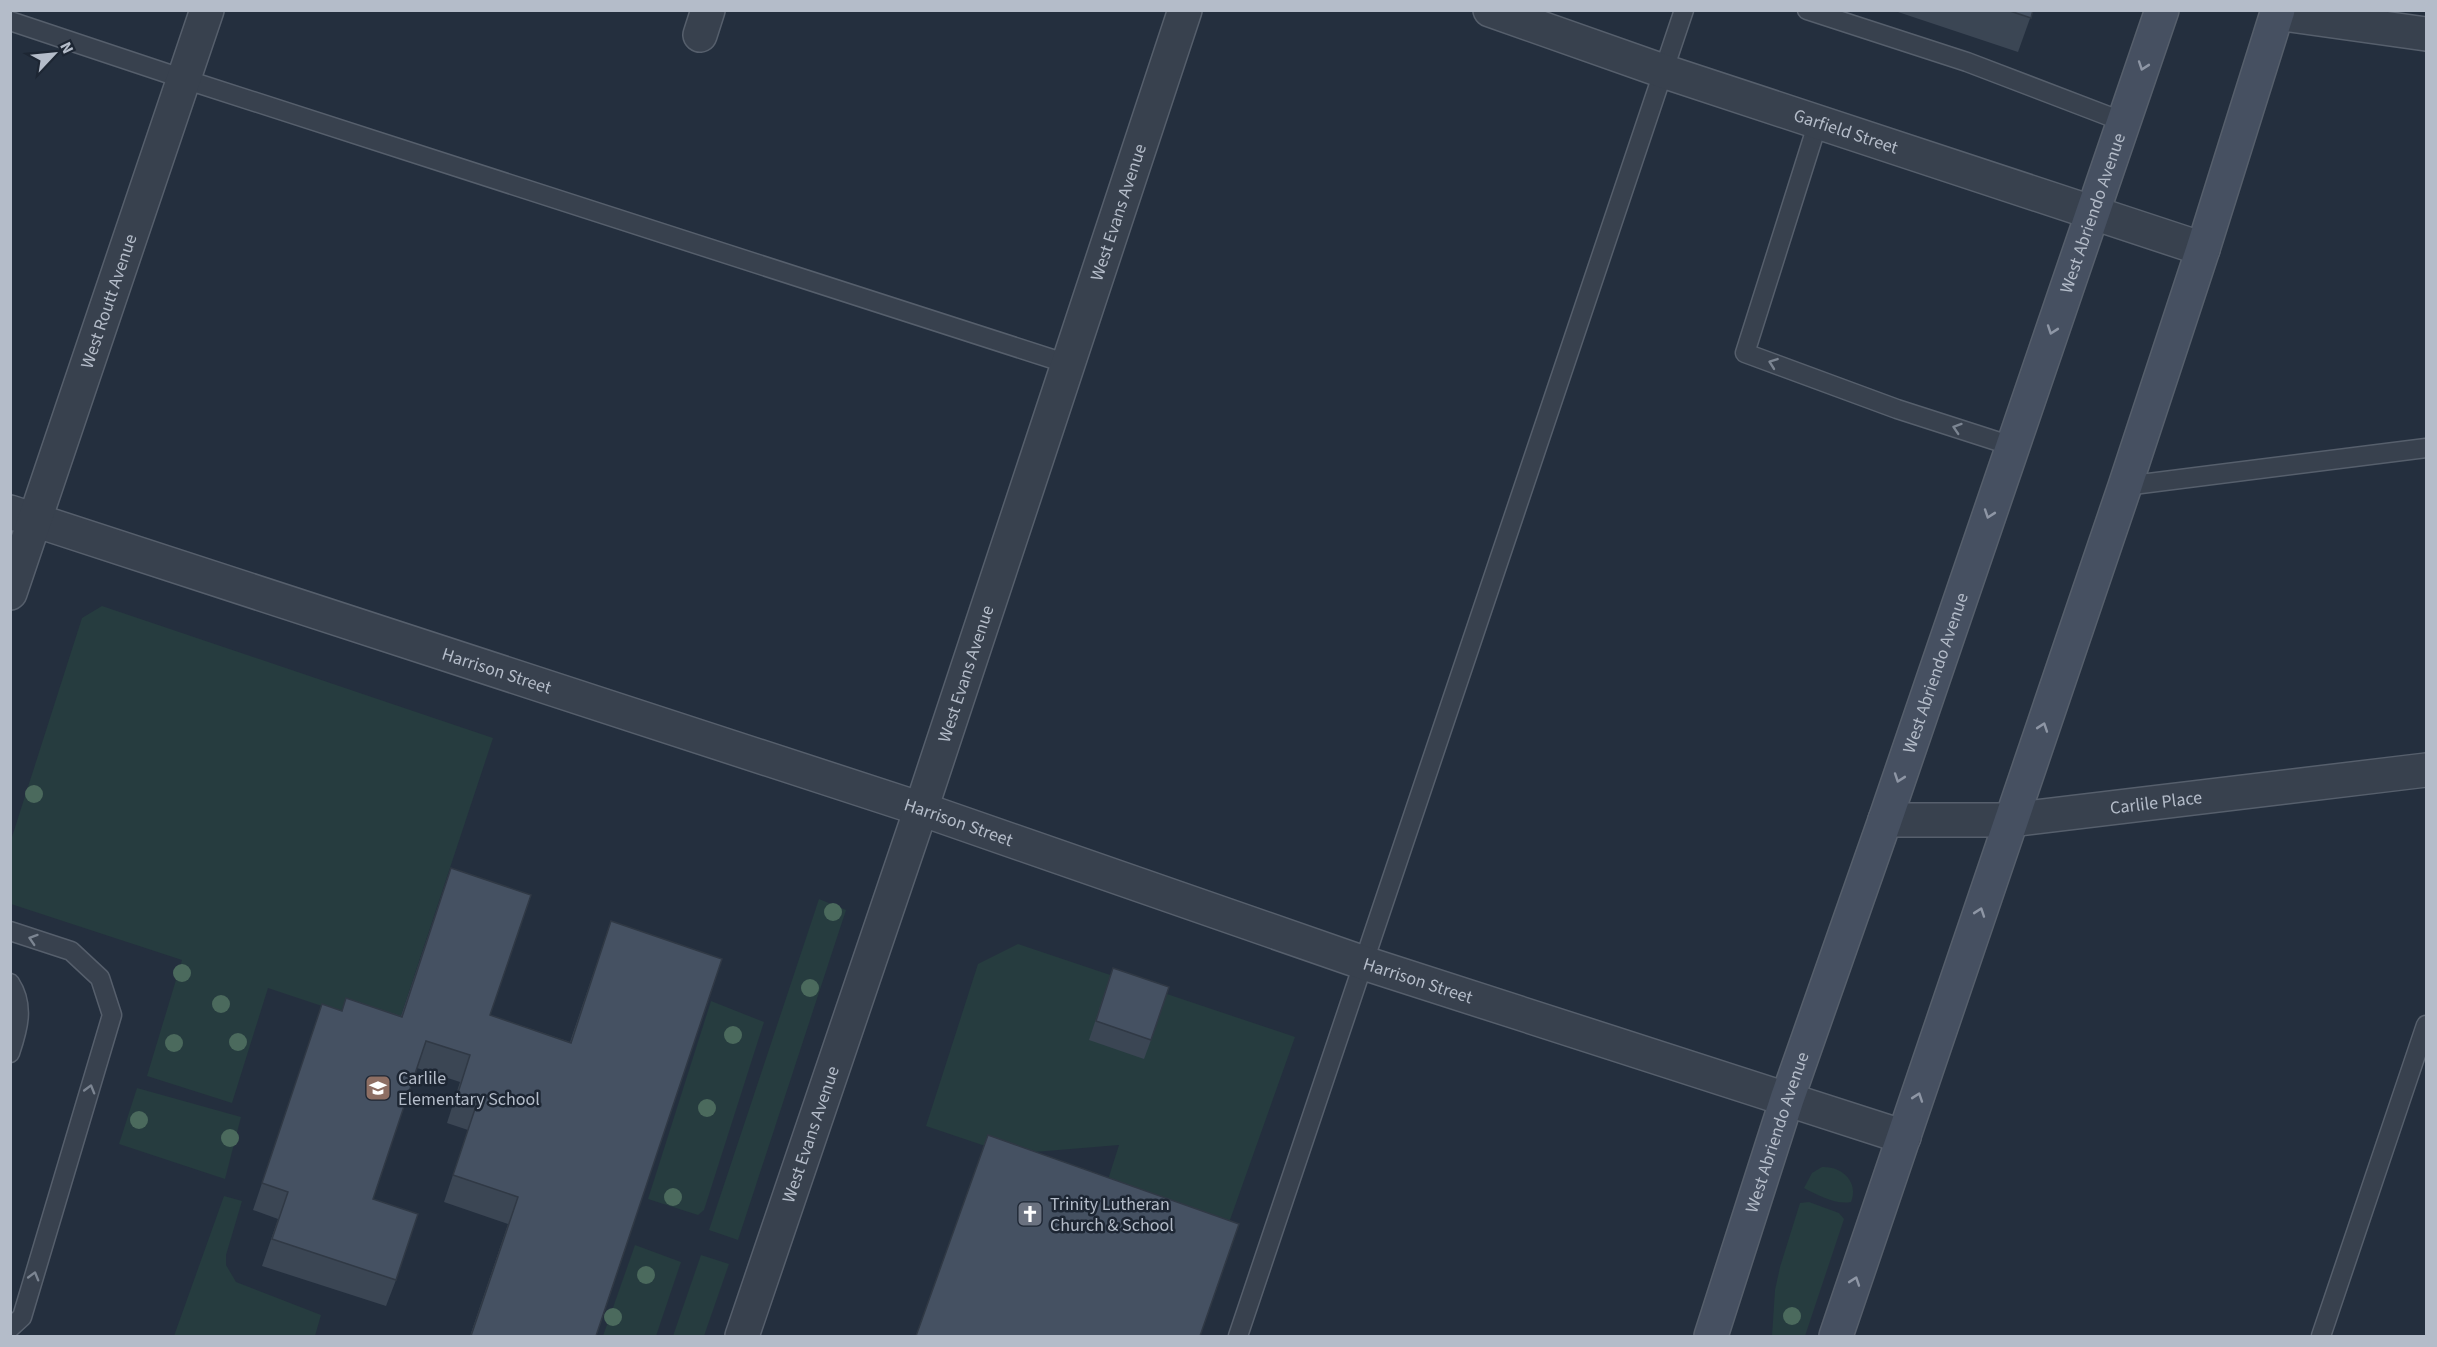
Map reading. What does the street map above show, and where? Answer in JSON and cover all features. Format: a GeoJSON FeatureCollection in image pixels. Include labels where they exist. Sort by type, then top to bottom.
{"type":"FeatureCollection","features":[{"type":"Feature","properties":{"kind":"street","name":"West Routt Avenue"},"geometry":{"type":"LineString","coordinates":[[10,593],[23,516],[184,80],[207,10]]}},
{"type":"Feature","properties":{"kind":"street","name":"West Evans Avenue"},"geometry":{"type":"LineString","coordinates":[[742,1336],[921,809],[1185,10]]}},
{"type":"Feature","properties":{"kind":"street","name":"Garfield Street"},"geometry":{"type":"LineString","coordinates":[[1490,10],[1663,71],[2203,249]]}},
{"type":"Feature","properties":{"kind":"street","name":"West Abriendo Avenue"},"geometry":{"type":"LineString","coordinates":[[1711,1336],[1787,1100],[2162,10]]}},
{"type":"Feature","properties":{"kind":"street"},"geometry":{"type":"LineString","coordinates":[[1836,1336],[2125,486],[2278,12],[2427,34]]}},
{"type":"Feature","properties":{"kind":"street","name":"Harrison Street"},"geometry":{"type":"LineString","coordinates":[[23,516],[921,809],[1364,963],[1904,1137]]}},
{"type":"Feature","properties":{"kind":"street","name":"Carlile Place"},"geometry":{"type":"LineString","coordinates":[[1885,820],[2011,820],[2427,770]]}},
{"type":"Feature","properties":{"kind":"lane"},"geometry":{"type":"LineString","coordinates":[[1238,1336],[1684,10]]}},
{"type":"Feature","properties":{"kind":"lane"},"geometry":{"type":"LineString","coordinates":[[1807,10],[1967,62],[2124,122]]}},
{"type":"Feature","properties":{"kind":"lane"},"geometry":{"type":"LineString","coordinates":[[10,21],[184,80],[1068,364]]}},
{"type":"Feature","properties":{"kind":"lane"},"geometry":{"type":"LineString","coordinates":[[1818,122],[1745,352],[1897,409],[2012,446]]}},
{"type":"Feature","properties":{"kind":"lane"},"geometry":{"type":"LineString","coordinates":[[2125,486],[2427,448]]}},
{"type":"Feature","properties":{"kind":"lane"},"geometry":{"type":"LineString","coordinates":[[10,931],[70,951],[100,978],[112,1015],[22,1317],[10,1328]]}},
{"type":"Feature","properties":{"kind":"lane"},"geometry":{"type":"LineString","coordinates":[[10,983],[16,992],[20,1023],[10,1053]]}},
{"type":"Feature","properties":{"kind":"lane"},"geometry":{"type":"LineString","coordinates":[[2321,1336],[2421,1060],[2427,1025]]}},
{"type":"Feature","properties":{"kind":"green space"},"geometry":{"type":"Polygon","coordinates":[[[102,606],[493,738],[392,1043],[340,1012],[268,988],[232,1103],[147,1076],[182,960],[11,904],[11,840],[82,618],[102,606]]]}},
{"type":"Feature","properties":{"kind":"green space"},"geometry":{"type":"Polygon","coordinates":[[[819,899],[846,910],[738,1240],[709,1230],[819,899]]]}},
{"type":"Feature","properties":{"kind":"green space"},"geometry":{"type":"Polygon","coordinates":[[[1018,944],[1295,1037],[1220,1248],[1099,1208],[1119,1145],[1009,1154],[926,1126],[978,964],[1018,944]]]}},
{"type":"Feature","properties":{"kind":"green space"},"geometry":{"type":"Polygon","coordinates":[[[711,1001],[764,1022],[704,1210],[698,1215],[648,1199],[711,1001]]]}},
{"type":"Feature","properties":{"kind":"green space"},"geometry":{"type":"Polygon","coordinates":[[[137,1088],[241,1117],[225,1179],[119,1144],[137,1088]]]}},
{"type":"Feature","properties":{"kind":"green space"},"geometry":{"type":"Polygon","coordinates":[[[1822,1167],[1836,1169],[1847,1177],[1853,1188],[1851,1202],[1833,1201],[1804,1188],[1812,1173],[1822,1167]]]}},
{"type":"Feature","properties":{"kind":"green space"},"geometry":{"type":"Polygon","coordinates":[[[224,1196],[242,1201],[226,1255],[226,1265],[236,1282],[321,1315],[315,1336],[174,1336],[224,1196]]]}},
{"type":"Feature","properties":{"kind":"green space"},"geometry":{"type":"Polygon","coordinates":[[[1809,1202],[1839,1213],[1844,1219],[1805,1336],[1772,1336],[1775,1290],[1780,1267],[1800,1203],[1809,1202]]]}},
{"type":"Feature","properties":{"kind":"green space"},"geometry":{"type":"Polygon","coordinates":[[[635,1245],[681,1262],[656,1336],[603,1336],[635,1245]]]}},
{"type":"Feature","properties":{"kind":"green space"},"geometry":{"type":"Polygon","coordinates":[[[701,1255],[729,1264],[704,1336],[673,1336],[701,1255]]]}},
{"type":"Feature","properties":{"kind":"building"},"geometry":{"type":"Polygon","coordinates":[[[2007,10],[2033,10],[2031,18],[2007,10]]]}},
{"type":"Feature","properties":{"kind":"building"},"geometry":{"type":"Polygon","coordinates":[[[451,868],[531,895],[490,1015],[571,1043],[611,921],[722,959],[596,1336],[471,1336],[518,1197],[453,1175],[477,1103],[457,1096],[470,1055],[426,1041],[373,1199],[418,1214],[396,1280],[272,1239],[288,1192],[262,1183],[322,1004],[342,1011],[346,998],[402,1017],[451,868]]]}},
{"type":"Feature","properties":{"kind":"building"},"geometry":{"type":"Polygon","coordinates":[[[1113,968],[1169,987],[1151,1040],[1096,1021],[1113,968]]]}},
{"type":"Feature","properties":{"kind":"building","name":"Trinity Lutheran Church & School"},"geometry":{"type":"Polygon","coordinates":[[[988,1135],[1239,1224],[1200,1336],[916,1336],[988,1135]]]}},
{"type":"Feature","properties":{"kind":"place","name":"Carlile Elementary School"},"geometry":{"type":"Point","coordinates":[378,1088]}},
{"type":"Feature","properties":{"kind":"place","name":"Trinity Lutheran Church & School"},"geometry":{"type":"Point","coordinates":[1030,1214]}}]}
